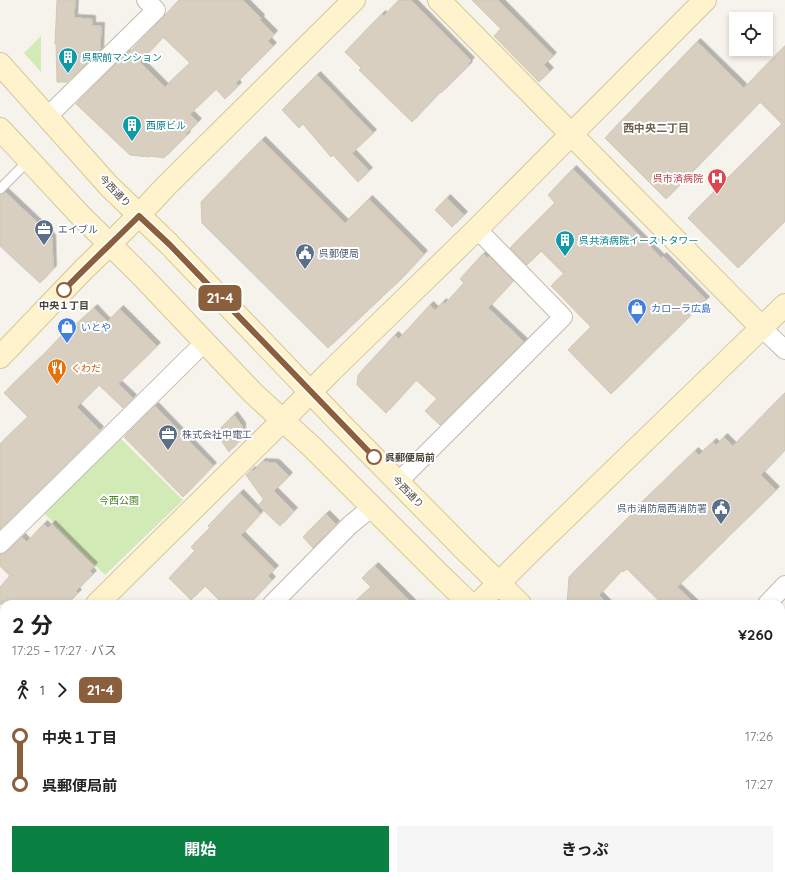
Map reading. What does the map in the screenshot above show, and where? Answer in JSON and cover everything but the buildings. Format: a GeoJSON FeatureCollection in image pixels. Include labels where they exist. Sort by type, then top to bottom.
{"type":"FeatureCollection","features":[{"type":"Feature","properties":{"kind":"street"},"geometry":{"type":"LineString","coordinates":[[47,117],[156,10],[146,0]]}},
{"type":"Feature","properties":{"kind":"street"},"geometry":{"type":"LineString","coordinates":[[0,357],[84,269],[139,216],[166,186],[354,0]]}},
{"type":"Feature","properties":{"kind":"street"},"geometry":{"type":"LineString","coordinates":[[439,0],[785,350]]}},
{"type":"Feature","properties":{"kind":"street"},"geometry":{"type":"LineString","coordinates":[[101,600],[310,392],[477,229],[705,0]]}},
{"type":"Feature","properties":{"kind":"street","name":"今西通り"},"geometry":{"type":"LineString","coordinates":[[0,64],[109,186],[170,245],[310,392],[516,600]]}},
{"type":"Feature","properties":{"kind":"street"},"geometry":{"type":"LineString","coordinates":[[0,129],[80,215],[141,275],[253,393],[312,447],[466,600]]}},
{"type":"Feature","properties":{"kind":"street"},"geometry":{"type":"LineString","coordinates":[[398,482],[563,316],[477,229]]}},
{"type":"Feature","properties":{"kind":"street"},"geometry":{"type":"LineString","coordinates":[[482,600],[785,305]]}},
{"type":"Feature","properties":{"kind":"street"},"geometry":{"type":"LineString","coordinates":[[0,544],[205,342]]}},
{"type":"Feature","properties":{"kind":"street"},"geometry":{"type":"LineString","coordinates":[[276,600],[350,525],[372,507]]}},
{"type":"Feature","properties":{"kind":"street"},"geometry":{"type":"LineString","coordinates":[[771,600],[785,585]]}},
{"type":"Feature","properties":{"kind":"lane"},"geometry":{"type":"LineString","coordinates":[[0,189],[29,160]]}},
{"type":"Feature","properties":{"kind":"green space"},"geometry":{"type":"Polygon","coordinates":[[[41,36],[41,72],[24,53],[41,36]]]}},
{"type":"Feature","properties":{"kind":"green space","name":"今西公園"},"geometry":{"type":"Polygon","coordinates":[[[119,437],[183,500],[105,575],[43,512],[119,437]]]}},
{"type":"Feature","properties":{"kind":"bus line","name":"21-4"},"geometry":{"type":"LineString","coordinates":[[64,290],[139,216],[170,245],[374,457]]}},
{"type":"Feature","properties":{"kind":"place","name":"呉駅前マンション"},"geometry":{"type":"Point","coordinates":[68,74]}},
{"type":"Feature","properties":{"kind":"place","name":"西原ビル"},"geometry":{"type":"Point","coordinates":[132,142]}},
{"type":"Feature","properties":{"kind":"place","name":"呉市済病院"},"geometry":{"type":"Point","coordinates":[717,195]}},
{"type":"Feature","properties":{"kind":"place","name":"エイブル"},"geometry":{"type":"Point","coordinates":[44,246]}},
{"type":"Feature","properties":{"kind":"place","name":"呉共済病院イーストタワー"},"geometry":{"type":"Point","coordinates":[565,257]}},
{"type":"Feature","properties":{"kind":"place","name":"呉郵便局"},"geometry":{"type":"Point","coordinates":[305,270]}},
{"type":"Feature","properties":{"kind":"place","name":"中央１丁目"},"geometry":{"type":"Point","coordinates":[64,290]}},
{"type":"Feature","properties":{"kind":"place","name":"カローラ広島"},"geometry":{"type":"Point","coordinates":[637,325]}},
{"type":"Feature","properties":{"kind":"place","name":"いとや"},"geometry":{"type":"Point","coordinates":[67,344]}},
{"type":"Feature","properties":{"kind":"place","name":"くわだ"},"geometry":{"type":"Point","coordinates":[57,385]}},
{"type":"Feature","properties":{"kind":"place","name":"株式会社中電工"},"geometry":{"type":"Point","coordinates":[168,451]}},
{"type":"Feature","properties":{"kind":"place","name":"呉郵便局前"},"geometry":{"type":"Point","coordinates":[374,457]}},
{"type":"Feature","properties":{"kind":"place","name":"呉市消防局西消防署"},"geometry":{"type":"Point","coordinates":[721,525]}},
{"type":"Feature","properties":{"kind":"district","name":"西中央二丁目"},"geometry":{"type":"Point","coordinates":[656,128]}}]}
